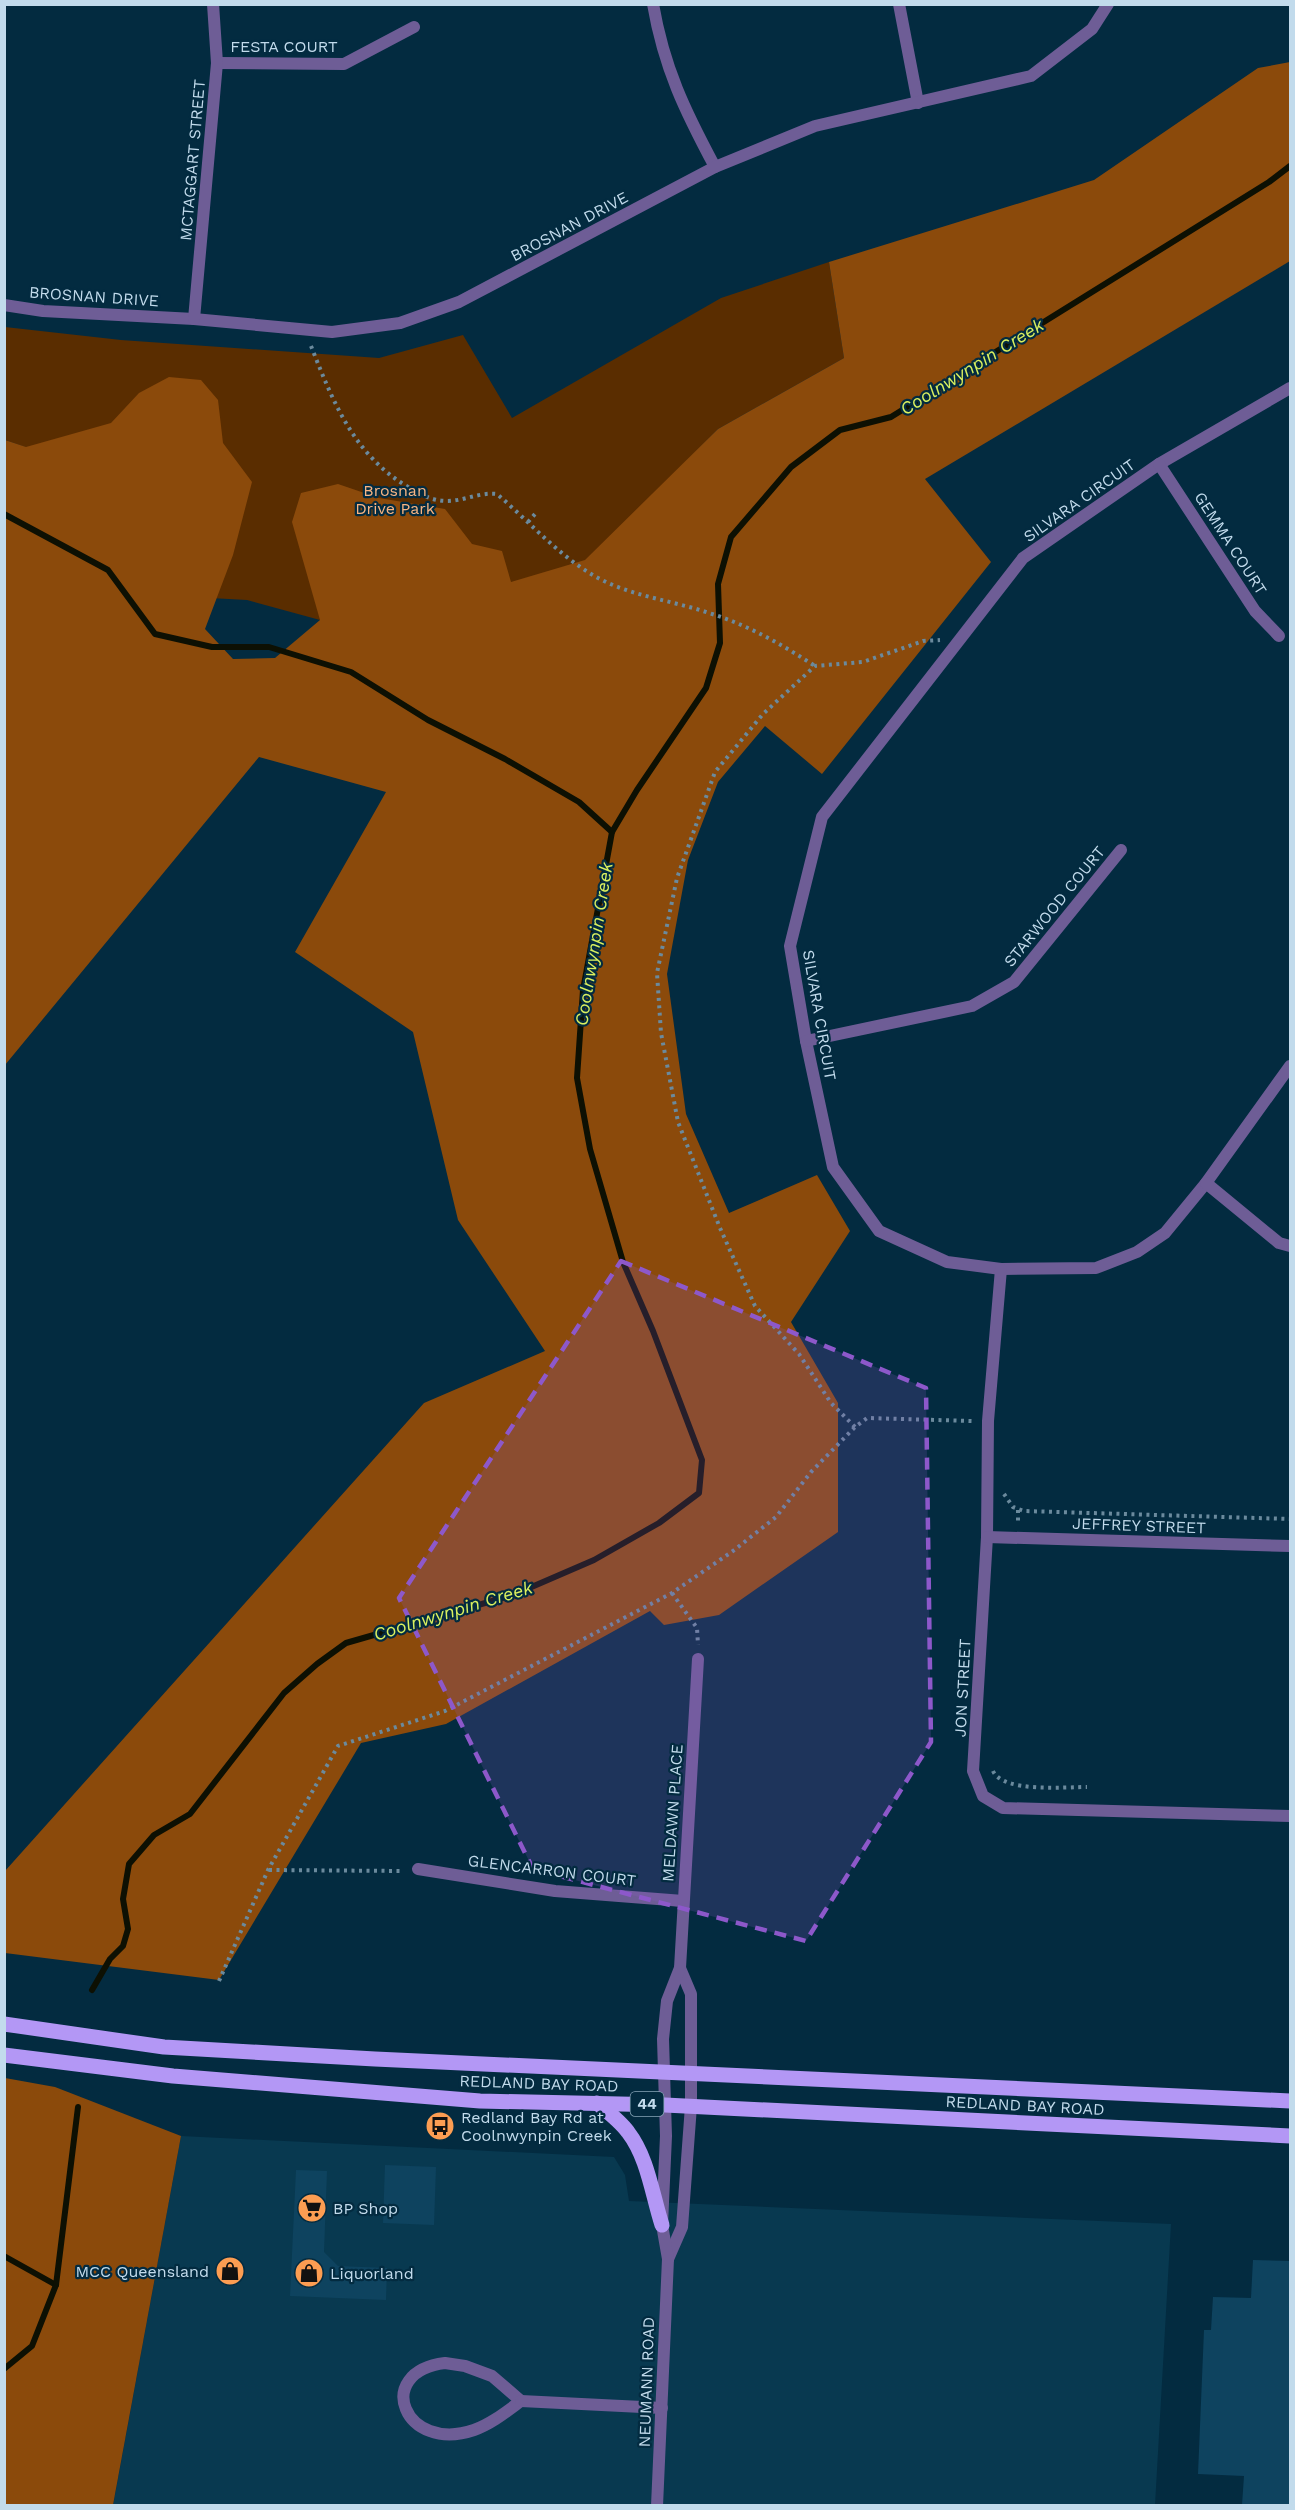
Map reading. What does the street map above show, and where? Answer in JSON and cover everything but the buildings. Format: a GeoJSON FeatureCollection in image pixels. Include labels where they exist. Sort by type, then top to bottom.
{"type":"FeatureCollection","features":[{"type":"Feature","properties":{"kind":"main road","name":"REDLAND BAY ROAD"},"geometry":{"type":"LineString","coordinates":[[4,2024],[164,2047],[1290,2102]]}},
{"type":"Feature","properties":{"kind":"main road","name":"REDLAND BAY ROAD"},"geometry":{"type":"LineString","coordinates":[[4,2055],[173,2076],[480,2100],[691,2106],[1290,2136]]}},
{"type":"Feature","properties":{"kind":"main road"},"geometry":{"type":"LineString","coordinates":[[597,2103],[627,2130],[636,2143],[645,2162],[662,2225]]}},
{"type":"Feature","properties":{"kind":"street","name":"MCTAGGART STREET"},"geometry":{"type":"LineString","coordinates":[[194,319],[217,63],[213,4]]}},
{"type":"Feature","properties":{"kind":"street"},"geometry":{"type":"LineString","coordinates":[[653,4],[659,42],[682,105],[715,167]]}},
{"type":"Feature","properties":{"kind":"street"},"geometry":{"type":"LineString","coordinates":[[899,4],[918,103]]}},
{"type":"Feature","properties":{"kind":"street","name":"BROSNAN DRIVE"},"geometry":{"type":"LineString","coordinates":[[4,305],[43,311],[194,319],[332,332],[400,323],[459,302],[715,167],[815,126],[1032,76],[1092,29],[1108,4]]}},
{"type":"Feature","properties":{"kind":"street","name":"FESTA COURT"},"geometry":{"type":"LineString","coordinates":[[217,63],[344,64],[414,27]]}},
{"type":"Feature","properties":{"kind":"street","name":"SILVARA CIRCUIT"},"geometry":{"type":"LineString","coordinates":[[1290,388],[1159,464],[1023,558],[822,817],[790,946],[806,1041],[833,1167],[879,1231],[947,1262],[1001,1269],[1096,1268],[1137,1252],[1165,1233],[1206,1183],[1290,1066]]}},
{"type":"Feature","properties":{"kind":"street","name":"GEMMA COURT"},"geometry":{"type":"LineString","coordinates":[[1159,464],[1255,611],[1279,636]]}},
{"type":"Feature","properties":{"kind":"street","name":"STARWOOD COURT"},"geometry":{"type":"LineString","coordinates":[[806,1041],[972,1006],[1014,982],[1121,850]]}},
{"type":"Feature","properties":{"kind":"street"},"geometry":{"type":"LineString","coordinates":[[1206,1183],[1279,1243],[1290,1246]]}},
{"type":"Feature","properties":{"kind":"street","name":"JON STREET"},"geometry":{"type":"LineString","coordinates":[[1001,1269],[988,1421],[987,1537],[973,1771],[983,1796],[1003,1808],[1290,1816]]}},
{"type":"Feature","properties":{"kind":"street","name":"JEFFREY STREET"},"geometry":{"type":"LineString","coordinates":[[987,1537],[1290,1546]]}},
{"type":"Feature","properties":{"kind":"street","name":"MELDAWN PLACE"},"geometry":{"type":"LineString","coordinates":[[664,2071],[663,2038],[667,2001],[680,1968],[698,1659]]}},
{"type":"Feature","properties":{"kind":"street","name":"GLENCARRON COURT"},"geometry":{"type":"LineString","coordinates":[[418,1869],[555,1891],[683,1901]]}},
{"type":"Feature","properties":{"kind":"street","name":"MELDAWN PLACE"},"geometry":{"type":"LineString","coordinates":[[680,1968],[691,1994],[691,2073]]}},
{"type":"Feature","properties":{"kind":"street","name":"NEUMANN ROAD"},"geometry":{"type":"LineString","coordinates":[[657,2505],[668,2259],[662,2225],[664,2071]]}},
{"type":"Feature","properties":{"kind":"street","name":"NEUMANN ROAD"},"geometry":{"type":"LineString","coordinates":[[668,2259],[682,2227],[691,2106],[691,2073]]}},
{"type":"Feature","properties":{"kind":"street"},"geometry":{"type":"LineString","coordinates":[[521,2401],[496,2419],[474,2430],[453,2434],[432,2433],[418,2427],[408,2414],[404,2397],[407,2381],[417,2371],[431,2365],[445,2363],[465,2366],[492,2376],[521,2401],[662,2408]]}},
{"type":"Feature","properties":{"kind":"path"},"geometry":{"type":"LineString","coordinates":[[305,329],[331,396],[361,448],[395,479],[424,497],[448,501],[487,493],[497,494],[565,555],[603,581],[652,599],[706,612],[742,624],[781,644],[815,666],[863,662],[923,641],[941,640],[956,646]]}},
{"type":"Feature","properties":{"kind":"path"},"geometry":{"type":"LineString","coordinates":[[528,522],[535,514]]}},
{"type":"Feature","properties":{"kind":"path"},"geometry":{"type":"LineString","coordinates":[[815,666],[763,714],[715,772],[677,878],[657,973],[661,1033],[678,1122],[720,1228],[755,1306],[799,1354],[831,1403],[855,1427]]}},
{"type":"Feature","properties":{"kind":"path"},"geometry":{"type":"LineString","coordinates":[[219,1981],[268,1870],[338,1746],[445,1711],[672,1593],[733,1551],[776,1517],[811,1472],[855,1427],[867,1418],[988,1421]]}},
{"type":"Feature","properties":{"kind":"path"},"geometry":{"type":"LineString","coordinates":[[1003,1485],[1008,1500],[1018,1510],[1290,1519]]}},
{"type":"Feature","properties":{"kind":"path"},"geometry":{"type":"LineString","coordinates":[[1018,1510],[1018,1516]]}},
{"type":"Feature","properties":{"kind":"path"},"geometry":{"type":"LineString","coordinates":[[672,1593],[697,1628],[698,1659]]}},
{"type":"Feature","properties":{"kind":"path"},"geometry":{"type":"LineString","coordinates":[[992,1768],[995,1775],[1013,1785],[1087,1788]]}},
{"type":"Feature","properties":{"kind":"path"},"geometry":{"type":"LineString","coordinates":[[268,1870],[393,1872],[418,1869]]}},
{"type":"Feature","properties":{"kind":"highlighted area"},"geometry":{"type":"Polygon","coordinates":[[[621,1261],[926,1388],[931,1742],[806,1941],[533,1869],[399,1598],[621,1261]]]}},
{"type":"Feature","properties":{"kind":"shaded area"},"geometry":{"type":"Polygon","coordinates":[[[1290,62],[1290,261],[925,479],[991,562],[822,774],[765,726],[718,782],[688,860],[667,974],[686,1114],[729,1213],[817,1175],[850,1231],[791,1322],[838,1403],[838,1532],[719,1615],[664,1625],[650,1611],[446,1724],[361,1743],[219,1980],[5,1953],[5,1871],[424,1403],[545,1351],[458,1220],[413,1032],[295,952],[386,792],[259,757],[5,1065],[5,440],[26,447],[111,423],[139,393],[169,377],[201,380],[218,400],[223,443],[252,482],[233,555],[205,629],[233,659],[275,658],[320,620],[292,522],[301,493],[338,484],[379,498],[445,509],[472,544],[502,551],[511,582],[585,560],[718,429],[844,358],[829,262],[1094,180],[1258,68],[1290,62]]]}},
{"type":"Feature","properties":{"kind":"shaded area"},"geometry":{"type":"Polygon","coordinates":[[[5,2078],[55,2087],[181,2136],[113,2505],[5,2505],[5,2078]]]}},
{"type":"Feature","properties":{"kind":"shaded area"},"geometry":{"type":"Polygon","coordinates":[[[181,2136],[614,2157],[625,2175],[629,2201],[1171,2224],[1155,2505],[113,2506],[181,2136]]]}},
{"type":"Feature","properties":{"kind":"green space","name":"Brosnan Drive Park"},"geometry":{"type":"Polygon","coordinates":[[[829,262],[844,358],[718,429],[461,690],[320,620],[247,600],[173,596],[25,447],[5,440],[5,327],[121,340],[379,358],[463,335],[512,418],[721,298],[829,262]]]}},
{"type":"Feature","properties":{"kind":"waterway","name":"Coolnwynpin Creek"},"geometry":{"type":"LineString","coordinates":[[92,1990],[110,1959],[123,1946],[128,1929],[123,1899],[129,1864],[154,1835],[190,1814],[284,1693],[317,1664],[346,1643],[513,1595],[594,1560],[659,1523],[699,1493],[702,1460],[653,1331],[623,1262],[590,1149],[577,1078],[583,990],[612,832],[637,790],[706,688],[720,643],[718,584],[731,537],[791,467],[840,430],[891,417],[1269,182],[1290,166]]}},
{"type":"Feature","properties":{"kind":"waterway","name":"Coolnwynpin Creek"},"geometry":{"type":"LineString","coordinates":[[4,514],[108,570],[155,634],[212,647],[269,647],[351,672],[428,720],[505,759],[579,802],[612,832]]}},
{"type":"Feature","properties":{"kind":"waterway","name":"Coolnwynpin Creek"},"geometry":{"type":"LineString","coordinates":[[4,2369],[32,2346],[56,2285],[78,2107]]}},
{"type":"Feature","properties":{"kind":"waterway"},"geometry":{"type":"LineString","coordinates":[[4,2256],[56,2285]]}},
{"type":"Feature","properties":{"kind":"place","name":"Redland Bay Rd at Coolnwynpin Creek"},"geometry":{"type":"Point","coordinates":[440,2126]}},
{"type":"Feature","properties":{"kind":"place","name":"BP Shop"},"geometry":{"type":"Point","coordinates":[312,2208]}},
{"type":"Feature","properties":{"kind":"place","name":"MCC Queensland"},"geometry":{"type":"Point","coordinates":[230,2271]}},
{"type":"Feature","properties":{"kind":"place","name":"Liquorland"},"geometry":{"type":"Point","coordinates":[309,2273]}}]}
